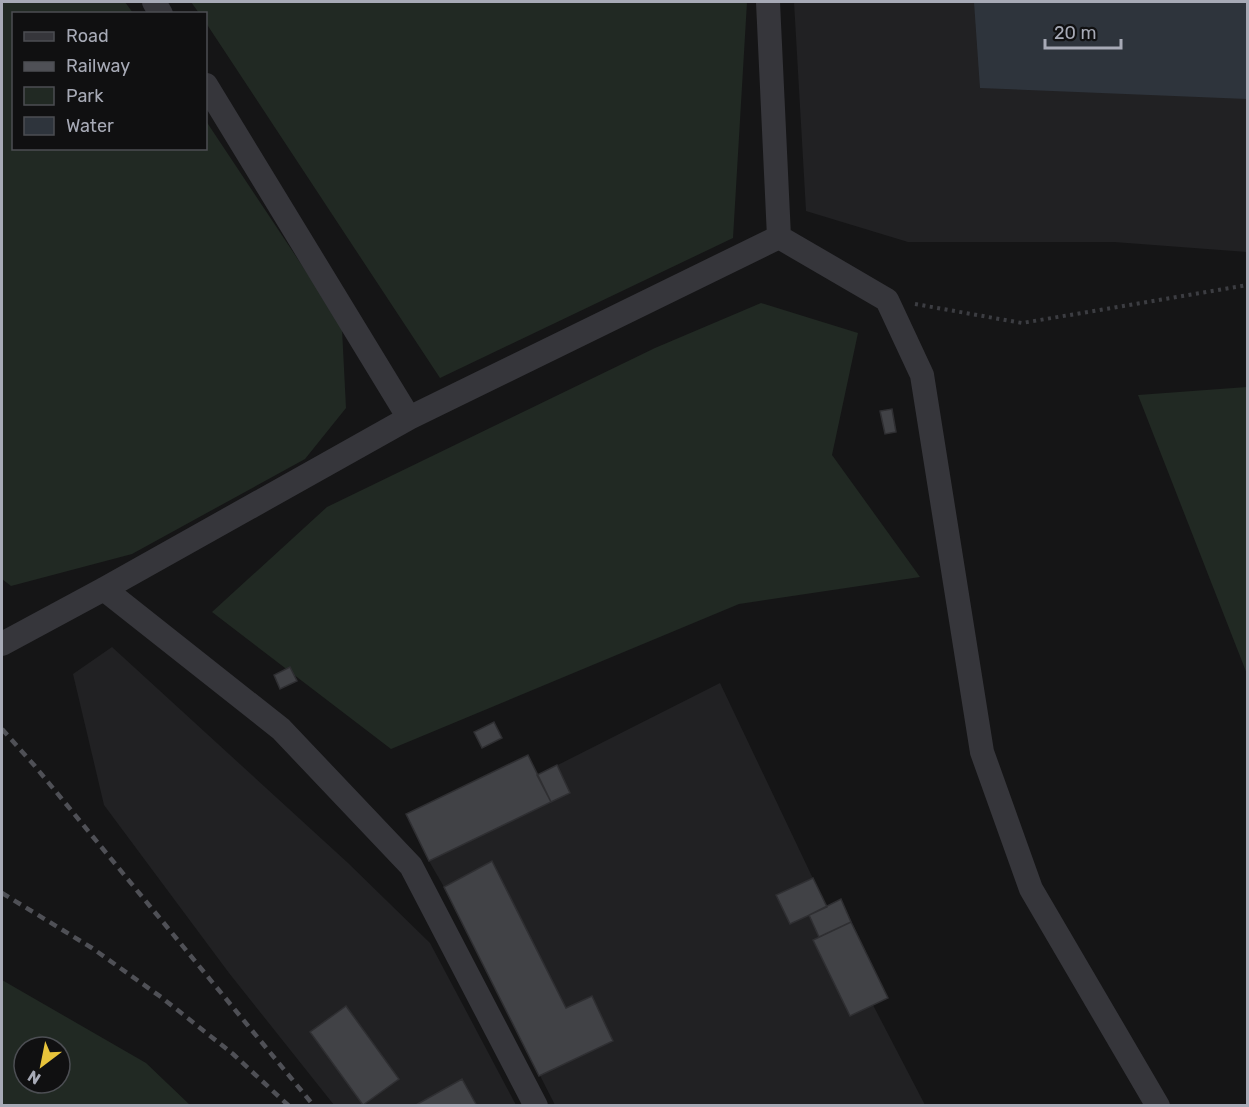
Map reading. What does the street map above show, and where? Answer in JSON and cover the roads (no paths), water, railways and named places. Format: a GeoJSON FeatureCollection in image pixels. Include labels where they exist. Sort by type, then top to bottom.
{"type":"FeatureCollection","features":[{"type":"Feature","properties":{"kind":"street"},"geometry":{"type":"LineString","coordinates":[[768,2],[779,237]]}},
{"type":"Feature","properties":{"kind":"street"},"geometry":{"type":"LineString","coordinates":[[207,87],[409,418]]}},
{"type":"Feature","properties":{"kind":"street"},"geometry":{"type":"LineString","coordinates":[[779,237],[887,300],[922,375],[982,752],[1031,889],[1158,1106]]}},
{"type":"Feature","properties":{"kind":"street"},"geometry":{"type":"LineString","coordinates":[[2,644],[409,418],[779,237]]}},
{"type":"Feature","properties":{"kind":"street"},"geometry":{"type":"LineString","coordinates":[[104,589],[280,729],[411,866],[536,1106]]}},
{"type":"Feature","properties":{"kind":"water"},"geometry":{"type":"Polygon","coordinates":[[[974,2],[1247,2],[1247,99],[980,88],[974,2]]]}},
{"type":"Feature","properties":{"kind":"railway"},"geometry":{"type":"LineString","coordinates":[[2,729],[314,1106]]}},
{"type":"Feature","properties":{"kind":"railway"},"geometry":{"type":"LineString","coordinates":[[2,893],[92,948],[161,997],[233,1054],[289,1106]]}}]}
